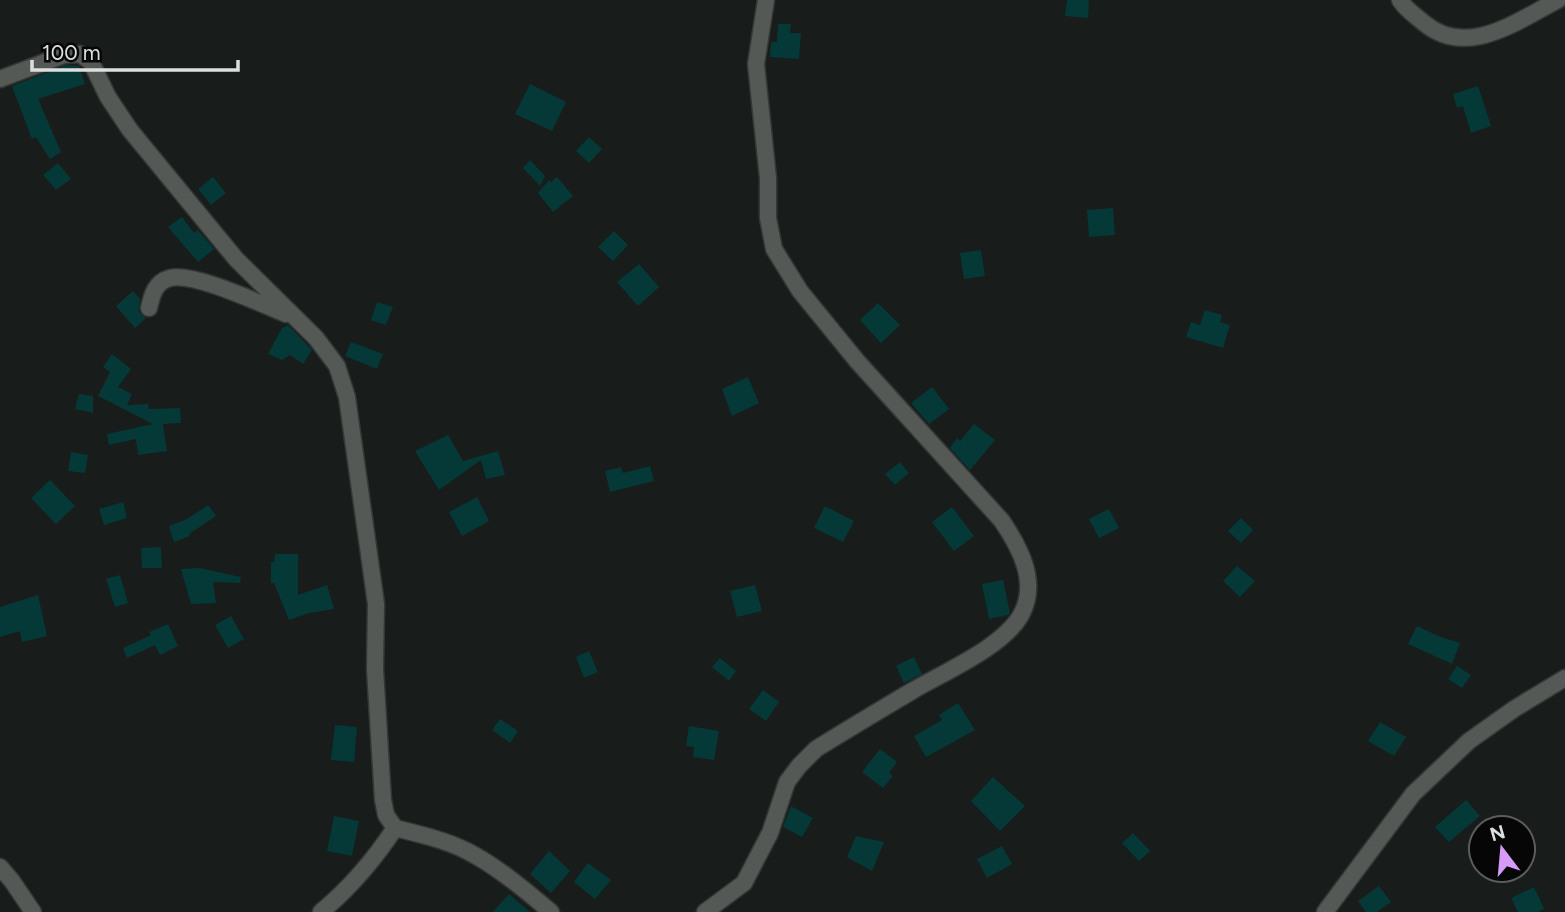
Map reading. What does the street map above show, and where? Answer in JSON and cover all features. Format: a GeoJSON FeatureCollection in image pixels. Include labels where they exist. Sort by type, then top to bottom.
{"type":"FeatureCollection","features":[{"type":"Feature","properties":{"kind":"street"},"geometry":{"type":"LineString","coordinates":[[705,912],[744,883],[769,833],[787,782],[807,757],[827,742],[979,653],[1010,629],[1021,614],[1027,595],[1028,575],[1024,560],[1018,544],[1002,521],[858,361],[800,291],[774,249],[768,219],[768,178],[756,64],[766,0]]}},
{"type":"Feature","properties":{"kind":"street"},"geometry":{"type":"LineString","coordinates":[[1400,0],[1428,26],[1445,36],[1469,39],[1490,35],[1558,0]]}},
{"type":"Feature","properties":{"kind":"street"},"geometry":{"type":"LineString","coordinates":[[0,79],[64,55],[80,54],[90,62],[108,97],[144,148],[236,259],[316,338],[337,366],[347,397],[376,604],[375,669],[386,815],[394,828],[426,835],[466,851],[504,874],[551,912]]}},
{"type":"Feature","properties":{"kind":"street"},"geometry":{"type":"LineString","coordinates":[[149,308],[152,293],[158,284],[170,278],[187,278],[210,284],[294,317]]}},
{"type":"Feature","properties":{"kind":"street"},"geometry":{"type":"LineString","coordinates":[[1325,912],[1413,794],[1469,741],[1565,678]]}},
{"type":"Feature","properties":{"kind":"street"},"geometry":{"type":"LineString","coordinates":[[321,912],[344,893],[376,856],[394,828]]}},
{"type":"Feature","properties":{"kind":"street"},"geometry":{"type":"LineString","coordinates":[[0,867],[33,912]]}},
{"type":"Feature","properties":{"kind":"building"},"geometry":{"type":"Polygon","coordinates":[[[1067,0],[1089,0],[1088,18],[1065,16],[1067,0]]]}},
{"type":"Feature","properties":{"kind":"building"},"geometry":{"type":"Polygon","coordinates":[[[778,24],[791,24],[790,33],[801,33],[799,59],[770,57],[771,42],[777,42],[778,24]]]}},
{"type":"Feature","properties":{"kind":"building"},"geometry":{"type":"Polygon","coordinates":[[[66,65],[79,66],[85,84],[38,99],[61,152],[50,159],[36,137],[32,139],[12,86],[66,65]]]}},
{"type":"Feature","properties":{"kind":"building"},"geometry":{"type":"Polygon","coordinates":[[[530,84],[566,102],[552,131],[515,114],[530,84]]]}},
{"type":"Feature","properties":{"kind":"building"},"geometry":{"type":"Polygon","coordinates":[[[1478,86],[1491,126],[1471,133],[1463,106],[1457,108],[1453,94],[1478,86]]]}},
{"type":"Feature","properties":{"kind":"building"},"geometry":{"type":"Polygon","coordinates":[[[589,137],[602,149],[589,163],[576,151],[589,137]]]}},
{"type":"Feature","properties":{"kind":"building"},"geometry":{"type":"Polygon","coordinates":[[[530,160],[545,176],[540,186],[523,168],[530,160]]]}},
{"type":"Feature","properties":{"kind":"building"},"geometry":{"type":"Polygon","coordinates":[[[58,163],[71,179],[56,190],[43,175],[58,163]]]}},
{"type":"Feature","properties":{"kind":"building"},"geometry":{"type":"Polygon","coordinates":[[[213,177],[226,193],[211,205],[198,189],[213,177]]]}},
{"type":"Feature","properties":{"kind":"building"},"geometry":{"type":"Polygon","coordinates":[[[557,177],[573,196],[553,212],[538,193],[549,180],[551,182],[557,177]]]}},
{"type":"Feature","properties":{"kind":"building"},"geometry":{"type":"Polygon","coordinates":[[[1113,208],[1115,235],[1089,237],[1087,210],[1113,208]]]}},
{"type":"Feature","properties":{"kind":"building"},"geometry":{"type":"Polygon","coordinates":[[[182,217],[194,233],[198,230],[214,249],[198,262],[168,227],[182,217]]]}},
{"type":"Feature","properties":{"kind":"building"},"geometry":{"type":"Polygon","coordinates":[[[614,231],[628,245],[613,261],[598,247],[614,231]]]}},
{"type":"Feature","properties":{"kind":"building"},"geometry":{"type":"Polygon","coordinates":[[[981,250],[985,276],[964,279],[960,253],[981,250]]]}},
{"type":"Feature","properties":{"kind":"building"},"geometry":{"type":"Polygon","coordinates":[[[639,264],[659,287],[638,306],[617,282],[639,264]]]}},
{"type":"Feature","properties":{"kind":"building"},"geometry":{"type":"Polygon","coordinates":[[[133,291],[140,299],[139,312],[146,318],[135,328],[116,306],[133,291]]]}},
{"type":"Feature","properties":{"kind":"building"},"geometry":{"type":"Polygon","coordinates":[[[377,302],[393,307],[386,325],[371,320],[377,302]]]}},
{"type":"Feature","properties":{"kind":"building"},"geometry":{"type":"Polygon","coordinates":[[[878,303],[900,325],[881,343],[860,320],[878,303]]]}},
{"type":"Feature","properties":{"kind":"building"},"geometry":{"type":"Polygon","coordinates":[[[1205,310],[1222,315],[1220,322],[1230,325],[1223,348],[1186,337],[1191,322],[1200,325],[1205,310]]]}},
{"type":"Feature","properties":{"kind":"building"},"geometry":{"type":"Polygon","coordinates":[[[288,325],[312,350],[303,364],[290,355],[282,360],[268,354],[282,328],[288,325]]]}},
{"type":"Feature","properties":{"kind":"building"},"geometry":{"type":"Polygon","coordinates":[[[351,342],[383,354],[377,369],[345,356],[351,342]]]}},
{"type":"Feature","properties":{"kind":"building"},"geometry":{"type":"Polygon","coordinates":[[[112,354],[131,369],[118,387],[132,394],[127,405],[148,404],[149,409],[180,408],[181,423],[163,424],[167,451],[138,455],[136,439],[109,445],[107,434],[153,424],[98,396],[110,372],[103,367],[112,354]]]}},
{"type":"Feature","properties":{"kind":"building"},"geometry":{"type":"Polygon","coordinates":[[[748,377],[759,403],[732,416],[722,389],[748,377]]]}},
{"type":"Feature","properties":{"kind":"building"},"geometry":{"type":"Polygon","coordinates":[[[932,387],[949,409],[929,424],[911,403],[932,387]]]}},
{"type":"Feature","properties":{"kind":"building"},"geometry":{"type":"Polygon","coordinates":[[[79,394],[93,396],[93,413],[75,409],[79,394]]]}},
{"type":"Feature","properties":{"kind":"building"},"geometry":{"type":"Polygon","coordinates":[[[974,424],[995,440],[970,470],[950,448],[957,438],[960,441],[974,424]]]}},
{"type":"Feature","properties":{"kind":"building"},"geometry":{"type":"Polygon","coordinates":[[[448,435],[463,461],[498,451],[505,475],[486,479],[481,460],[439,490],[415,451],[448,435]]]}},
{"type":"Feature","properties":{"kind":"building"},"geometry":{"type":"Polygon","coordinates":[[[71,452],[88,455],[85,473],[68,471],[71,452]]]}},
{"type":"Feature","properties":{"kind":"building"},"geometry":{"type":"Polygon","coordinates":[[[900,462],[909,473],[895,485],[885,474],[900,462]]]}},
{"type":"Feature","properties":{"kind":"building"},"geometry":{"type":"Polygon","coordinates":[[[650,466],[654,481],[610,492],[605,471],[621,467],[623,473],[650,466]]]}},
{"type":"Feature","properties":{"kind":"building"},"geometry":{"type":"Polygon","coordinates":[[[50,480],[75,506],[56,524],[31,498],[50,480]]]}},
{"type":"Feature","properties":{"kind":"building"},"geometry":{"type":"Polygon","coordinates":[[[477,497],[489,521],[462,536],[449,512],[477,497]]]}},
{"type":"Feature","properties":{"kind":"building"},"geometry":{"type":"Polygon","coordinates":[[[123,502],[127,518],[104,525],[99,509],[123,502]]]}},
{"type":"Feature","properties":{"kind":"building"},"geometry":{"type":"Polygon","coordinates":[[[208,505],[216,516],[189,534],[190,536],[174,542],[169,526],[187,519],[208,505]]]}},
{"type":"Feature","properties":{"kind":"building"},"geometry":{"type":"Polygon","coordinates":[[[825,506],[854,521],[843,542],[814,528],[825,506]]]}},
{"type":"Feature","properties":{"kind":"building"},"geometry":{"type":"Polygon","coordinates":[[[952,507],[974,536],[954,551],[932,522],[952,507]]]}},
{"type":"Feature","properties":{"kind":"building"},"geometry":{"type":"Polygon","coordinates":[[[1109,509],[1119,528],[1099,538],[1089,519],[1109,509]]]}},
{"type":"Feature","properties":{"kind":"building"},"geometry":{"type":"Polygon","coordinates":[[[1241,518],[1253,530],[1241,543],[1228,531],[1241,518]]]}},
{"type":"Feature","properties":{"kind":"building"},"geometry":{"type":"Polygon","coordinates":[[[161,547],[162,568],[142,568],[141,548],[161,547]]]}},
{"type":"Feature","properties":{"kind":"building"},"geometry":{"type":"Polygon","coordinates":[[[275,554],[298,554],[298,595],[327,585],[334,609],[289,620],[274,583],[271,583],[271,562],[274,562],[275,554]]]}},
{"type":"Feature","properties":{"kind":"building"},"geometry":{"type":"Polygon","coordinates":[[[1237,566],[1255,581],[1240,597],[1223,581],[1237,566]]]}},
{"type":"Feature","properties":{"kind":"building"},"geometry":{"type":"Polygon","coordinates":[[[200,568],[241,577],[240,583],[213,582],[216,603],[191,604],[181,569],[200,568]]]}},
{"type":"Feature","properties":{"kind":"building"},"geometry":{"type":"Polygon","coordinates":[[[120,575],[128,603],[115,607],[106,579],[120,575]]]}},
{"type":"Feature","properties":{"kind":"building"},"geometry":{"type":"Polygon","coordinates":[[[1003,580],[1010,613],[989,619],[982,584],[1003,580]]]}},
{"type":"Feature","properties":{"kind":"building"},"geometry":{"type":"Polygon","coordinates":[[[755,585],[762,611],[737,617],[730,591],[755,585]]]}},
{"type":"Feature","properties":{"kind":"building"},"geometry":{"type":"Polygon","coordinates":[[[38,595],[47,636],[22,642],[20,631],[0,637],[0,607],[38,595]]]}},
{"type":"Feature","properties":{"kind":"building"},"geometry":{"type":"Polygon","coordinates":[[[231,616],[244,639],[228,648],[215,625],[231,616]]]}},
{"type":"Feature","properties":{"kind":"building"},"geometry":{"type":"Polygon","coordinates":[[[168,624],[178,646],[160,655],[155,645],[127,658],[123,648],[168,624]]]}},
{"type":"Feature","properties":{"kind":"building"},"geometry":{"type":"Polygon","coordinates":[[[1417,626],[1460,643],[1452,664],[1408,644],[1417,626]]]}},
{"type":"Feature","properties":{"kind":"building"},"geometry":{"type":"Polygon","coordinates":[[[589,651],[598,672],[584,678],[576,657],[589,651]]]}},
{"type":"Feature","properties":{"kind":"building"},"geometry":{"type":"Polygon","coordinates":[[[914,657],[922,674],[904,683],[896,666],[914,657]]]}},
{"type":"Feature","properties":{"kind":"building"},"geometry":{"type":"Polygon","coordinates":[[[720,658],[736,671],[729,681],[712,667],[720,658]]]}},
{"type":"Feature","properties":{"kind":"building"},"geometry":{"type":"Polygon","coordinates":[[[1457,666],[1471,675],[1462,688],[1448,679],[1457,666]]]}},
{"type":"Feature","properties":{"kind":"building"},"geometry":{"type":"Polygon","coordinates":[[[763,690],[779,702],[766,721],[749,709],[763,690]]]}},
{"type":"Feature","properties":{"kind":"building"},"geometry":{"type":"Polygon","coordinates":[[[958,703],[975,730],[926,757],[914,736],[942,720],[939,715],[958,703]]]}},
{"type":"Feature","properties":{"kind":"building"},"geometry":{"type":"Polygon","coordinates":[[[500,719],[518,731],[510,743],[492,730],[500,719]]]}},
{"type":"Feature","properties":{"kind":"building"},"geometry":{"type":"Polygon","coordinates":[[[1380,722],[1406,737],[1394,756],[1368,741],[1380,722]]]}},
{"type":"Feature","properties":{"kind":"building"},"geometry":{"type":"Polygon","coordinates":[[[335,725],[357,727],[354,762],[331,760],[335,725]]]}},
{"type":"Feature","properties":{"kind":"building"},"geometry":{"type":"Polygon","coordinates":[[[689,726],[719,731],[714,760],[693,757],[694,747],[686,746],[689,726]]]}},
{"type":"Feature","properties":{"kind":"building"},"geometry":{"type":"Polygon","coordinates":[[[880,749],[897,762],[889,773],[893,776],[883,788],[862,772],[880,749]]]}},
{"type":"Feature","properties":{"kind":"building"},"geometry":{"type":"Polygon","coordinates":[[[993,777],[1025,806],[1000,831],[971,801],[993,777]]]}},
{"type":"Feature","properties":{"kind":"building"},"geometry":{"type":"Polygon","coordinates":[[[1466,800],[1478,814],[1467,814],[1467,827],[1449,842],[1435,827],[1466,800]]]}},
{"type":"Feature","properties":{"kind":"building"},"geometry":{"type":"Polygon","coordinates":[[[791,806],[813,818],[802,837],[783,827],[791,806]]]}},
{"type":"Feature","properties":{"kind":"building"},"geometry":{"type":"Polygon","coordinates":[[[334,816],[359,821],[352,856],[327,851],[334,816]]]}},
{"type":"Feature","properties":{"kind":"building"},"geometry":{"type":"Polygon","coordinates":[[[1133,833],[1150,851],[1139,861],[1122,843],[1133,833]]]}},
{"type":"Feature","properties":{"kind":"building"},"geometry":{"type":"Polygon","coordinates":[[[856,836],[884,842],[872,871],[847,857],[856,836]]]}},
{"type":"Feature","properties":{"kind":"building"},"geometry":{"type":"Polygon","coordinates":[[[1002,846],[1012,864],[987,878],[977,859],[1002,846]]]}},
{"type":"Feature","properties":{"kind":"building"},"geometry":{"type":"Polygon","coordinates":[[[549,851],[570,871],[551,893],[530,874],[549,851]]]}},
{"type":"Feature","properties":{"kind":"building"},"geometry":{"type":"Polygon","coordinates":[[[588,863],[611,880],[595,899],[574,882],[588,863]]]}},
{"type":"Feature","properties":{"kind":"building"},"geometry":{"type":"Polygon","coordinates":[[[1379,886],[1391,902],[1377,912],[1366,912],[1358,901],[1379,886]]]}},
{"type":"Feature","properties":{"kind":"building"},"geometry":{"type":"Polygon","coordinates":[[[1534,887],[1544,909],[1538,912],[1518,912],[1511,898],[1534,887]]]}},
{"type":"Feature","properties":{"kind":"building"},"geometry":{"type":"Polygon","coordinates":[[[509,894],[530,912],[493,912],[509,894]]]}}]}
